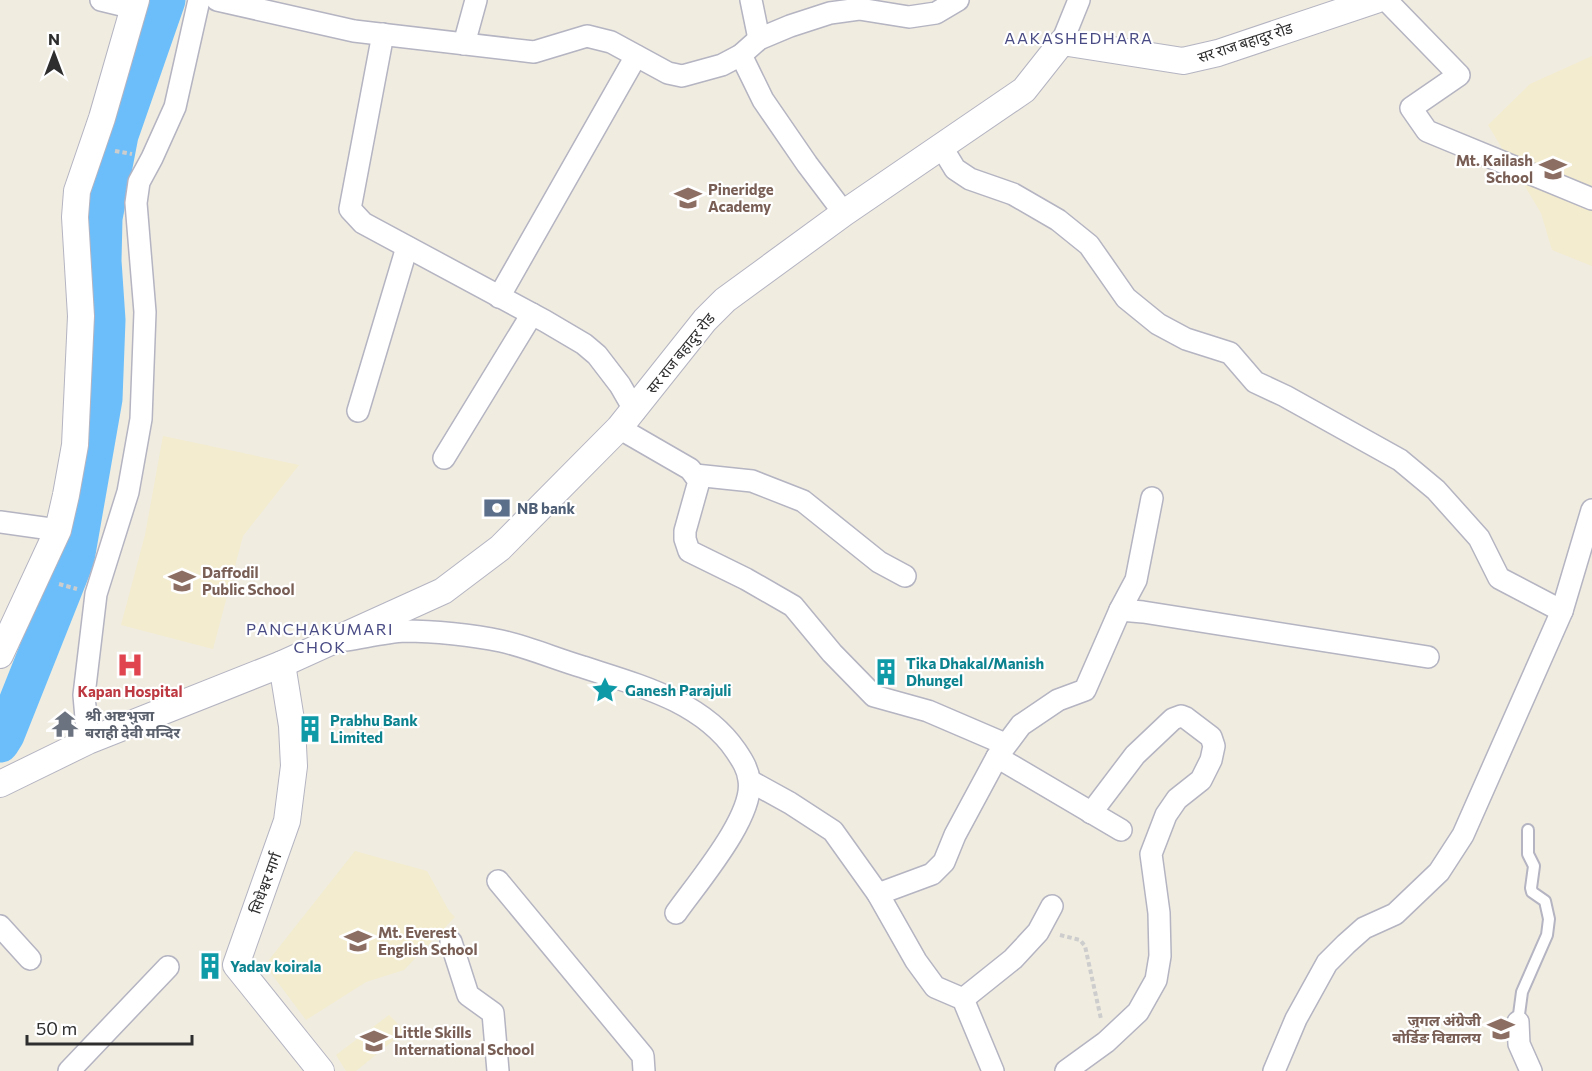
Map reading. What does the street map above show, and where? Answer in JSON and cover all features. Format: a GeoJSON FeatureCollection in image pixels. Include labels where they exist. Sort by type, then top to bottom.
{"type":"FeatureCollection","features":[{"type":"Feature","properties":{"kind":"street"},"geometry":{"type":"LineString","coordinates":[[0,655],[58,530],[75,445],[81,316],[75,217],[77,191],[102,118],[136,4],[101,0]]}},
{"type":"Feature","properties":{"kind":"street"},"geometry":{"type":"LineString","coordinates":[[88,741],[84,695],[96,594],[128,492],[141,419],[145,312],[136,203],[139,182],[175,107],[200,0]]}},
{"type":"Feature","properties":{"kind":"street"},"geometry":{"type":"LineString","coordinates":[[218,0],[354,31],[534,52],[587,36],[611,42],[668,73],[682,76],[722,65],[741,55],[759,39],[790,26],[858,4],[909,17],[936,13],[958,0]]}},
{"type":"Feature","properties":{"kind":"street"},"geometry":{"type":"LineString","coordinates":[[464,44],[476,0]]}},
{"type":"Feature","properties":{"kind":"street"},"geometry":{"type":"LineString","coordinates":[[751,0],[759,39]]}},
{"type":"Feature","properties":{"kind":"street"},"geometry":{"type":"LineString","coordinates":[[1062,42],[1079,0]]}},
{"type":"Feature","properties":{"kind":"street","name":"सर राज बहादुर रोड"},"geometry":{"type":"LineString","coordinates":[[0,784],[88,741],[282,664],[443,591],[500,548],[627,420],[705,320],[725,300],[844,213],[1024,90],[1062,42],[1183,61],[1218,52],[1376,0]]}},
{"type":"Feature","properties":{"kind":"street"},"geometry":{"type":"LineString","coordinates":[[1386,0],[1459,75],[1411,108],[1427,131],[1592,199]]}},
{"type":"Feature","properties":{"kind":"street"},"geometry":{"type":"LineString","coordinates":[[383,34],[350,209],[363,223],[532,314],[584,344],[597,355],[620,385],[627,420],[690,469],[699,481],[685,531],[689,551],[756,584],[793,606],[831,653],[874,696],[928,711],[1001,751],[1121,830]]}},
{"type":"Feature","properties":{"kind":"street"},"geometry":{"type":"LineString","coordinates":[[741,55],[763,100],[844,213]]}},
{"type":"Feature","properties":{"kind":"street"},"geometry":{"type":"LineString","coordinates":[[499,297],[636,56]]}},
{"type":"Feature","properties":{"kind":"street"},"geometry":{"type":"LineString","coordinates":[[941,146],[956,169],[970,179],[1013,194],[1058,220],[1089,245],[1126,298],[1158,324],[1186,339],[1230,353],[1255,382],[1285,396],[1400,460],[1436,490],[1479,537],[1498,578],[1562,611]]}},
{"type":"Feature","properties":{"kind":"street"},"geometry":{"type":"LineString","coordinates":[[358,411],[408,247]]}},
{"type":"Feature","properties":{"kind":"street"},"geometry":{"type":"LineString","coordinates":[[444,458],[532,314]]}},
{"type":"Feature","properties":{"kind":"street"},"geometry":{"type":"LineString","coordinates":[[695,475],[752,481],[803,501],[879,562],[905,576]]}},
{"type":"Feature","properties":{"kind":"street"},"geometry":{"type":"LineString","coordinates":[[878,894],[932,874],[944,862],[1001,751],[1021,725],[1058,700],[1085,690],[1120,610],[1136,580],[1152,498]]}},
{"type":"Feature","properties":{"kind":"street"},"geometry":{"type":"LineString","coordinates":[[1274,1071],[1296,1019],[1327,963],[1365,928],[1395,914],[1439,872],[1463,835],[1562,611],[1591,515]]}},
{"type":"Feature","properties":{"kind":"street"},"geometry":{"type":"LineString","coordinates":[[0,522],[58,530]]}},
{"type":"Feature","properties":{"kind":"street"},"geometry":{"type":"LineString","coordinates":[[1120,610],[1428,657]]}},
{"type":"Feature","properties":{"kind":"street"},"geometry":{"type":"LineString","coordinates":[[334,642],[405,631],[501,641],[634,683],[674,700],[715,726],[727,738],[745,764],[750,781],[745,810],[733,832],[676,913]]}},
{"type":"Feature","properties":{"kind":"street","name":"सिधेश्वर मार्ग"},"geometry":{"type":"LineString","coordinates":[[282,664],[292,726],[294,765],[287,821],[236,964],[321,1071]]}},
{"type":"Feature","properties":{"kind":"street"},"geometry":{"type":"LineString","coordinates":[[1066,1071],[1106,1042],[1138,1012],[1156,980],[1160,956],[1159,912],[1150,854],[1166,815],[1177,799],[1201,780],[1211,760],[1214,746],[1210,737],[1186,718],[1181,716],[1173,719],[1135,754],[1092,813]]}},
{"type":"Feature","properties":{"kind":"street"},"geometry":{"type":"LineString","coordinates":[[750,781],[790,803],[832,831],[878,894],[916,961],[935,987],[963,999],[993,1071]]}},
{"type":"Feature","properties":{"kind":"street"},"geometry":{"type":"LineString","coordinates":[[498,881],[643,1056],[644,1071]]}},
{"type":"Feature","properties":{"kind":"street"},"geometry":{"type":"LineString","coordinates":[[963,999],[1013,959],[1038,932],[1052,906]]}},
{"type":"Feature","properties":{"kind":"street"},"geometry":{"type":"LineString","coordinates":[[0,926],[30,959]]}},
{"type":"Feature","properties":{"kind":"street"},"geometry":{"type":"LineString","coordinates":[[451,942],[468,995],[493,1013],[498,1071]]}},
{"type":"Feature","properties":{"kind":"street"},"geometry":{"type":"LineString","coordinates":[[69,1071],[168,967]]}},
{"type":"Feature","properties":{"kind":"street"},"geometry":{"type":"LineString","coordinates":[[1518,1022],[1519,1044],[1532,1071]]}},
{"type":"Feature","properties":{"kind":"lane"},"geometry":{"type":"LineString","coordinates":[[1518,1022],[1522,992],[1547,935],[1549,919],[1545,901],[1532,892],[1534,866],[1528,854],[1528,830]]}},
{"type":"Feature","properties":{"kind":"path"},"geometry":{"type":"LineString","coordinates":[[56,583],[85,591]]}},
{"type":"Feature","properties":{"kind":"path"},"geometry":{"type":"LineString","coordinates":[[1038,932],[1080,940],[1085,946],[1106,1042]]}},
{"type":"Feature","properties":{"kind":"shaded area","name":"Mt. Kailash School"},"geometry":{"type":"Polygon","coordinates":[[[1592,56],[1592,266],[1552,250],[1541,213],[1488,125],[1530,84],[1592,56]]]}},
{"type":"Feature","properties":{"kind":"shaded area","name":"Daffodil Public School"},"geometry":{"type":"Polygon","coordinates":[[[163,436],[299,465],[243,536],[213,649],[121,625],[145,535],[163,436]]]}},
{"type":"Feature","properties":{"kind":"shaded area","name":"Mt. Everest English School"},"geometry":{"type":"Polygon","coordinates":[[[355,851],[427,871],[449,911],[455,917],[404,970],[366,982],[306,1020],[265,965],[355,851]]]}},
{"type":"Feature","properties":{"kind":"shaded area","name":"Little Skills International School"},"geometry":{"type":"Polygon","coordinates":[[[389,1015],[405,1031],[356,1071],[346,1071],[336,1055],[389,1015]]]}},
{"type":"Feature","properties":{"kind":"waterway"},"geometry":{"type":"LineString","coordinates":[[0,743],[75,559],[103,399],[106,320],[102,261],[103,218],[119,135],[166,0]]}},
{"type":"Feature","properties":{"kind":"place","name":"Mt. Kailash School"},"geometry":{"type":"Point","coordinates":[1553,169]}},
{"type":"Feature","properties":{"kind":"place","name":"Pineridge Academy"},"geometry":{"type":"Point","coordinates":[688,198]}},
{"type":"Feature","properties":{"kind":"place","name":"NB bank"},"geometry":{"type":"Point","coordinates":[497,508]}},
{"type":"Feature","properties":{"kind":"place","name":"Daffodil Public School"},"geometry":{"type":"Point","coordinates":[182,581]}},
{"type":"Feature","properties":{"kind":"place","name":"Kapan Hospital"},"geometry":{"type":"Point","coordinates":[130,665]}},
{"type":"Feature","properties":{"kind":"place","name":"Tika Dhakal/Manish Dhungel"},"geometry":{"type":"Point","coordinates":[886,672]}},
{"type":"Feature","properties":{"kind":"place","name":"Ganesh Parajuli"},"geometry":{"type":"Point","coordinates":[605,690]}},
{"type":"Feature","properties":{"kind":"place","name":"श्री अष्टभुजा बराही देवी मन्दिर"},"geometry":{"type":"Point","coordinates":[65,724]}},
{"type":"Feature","properties":{"kind":"place","name":"Prabhu Bank Limited"},"geometry":{"type":"Point","coordinates":[310,729]}},
{"type":"Feature","properties":{"kind":"place","name":"Mt. Everest English School"},"geometry":{"type":"Point","coordinates":[358,941]}},
{"type":"Feature","properties":{"kind":"place","name":"Yadav koirala"},"geometry":{"type":"Point","coordinates":[210,966]}},
{"type":"Feature","properties":{"kind":"place","name":"जुगल अंग्रेजी बोर्डिङ विद्यालय"},"geometry":{"type":"Point","coordinates":[1501,1029]}},
{"type":"Feature","properties":{"kind":"place","name":"Little Skills International School"},"geometry":{"type":"Point","coordinates":[374,1041]}},
{"type":"Feature","properties":{"kind":"district","name":"AAKASHEDHARA"},"geometry":{"type":"Point","coordinates":[1079,37]}},
{"type":"Feature","properties":{"kind":"district","name":"PANCHAKUMARI CHOK"},"geometry":{"type":"Point","coordinates":[320,637]}}]}
